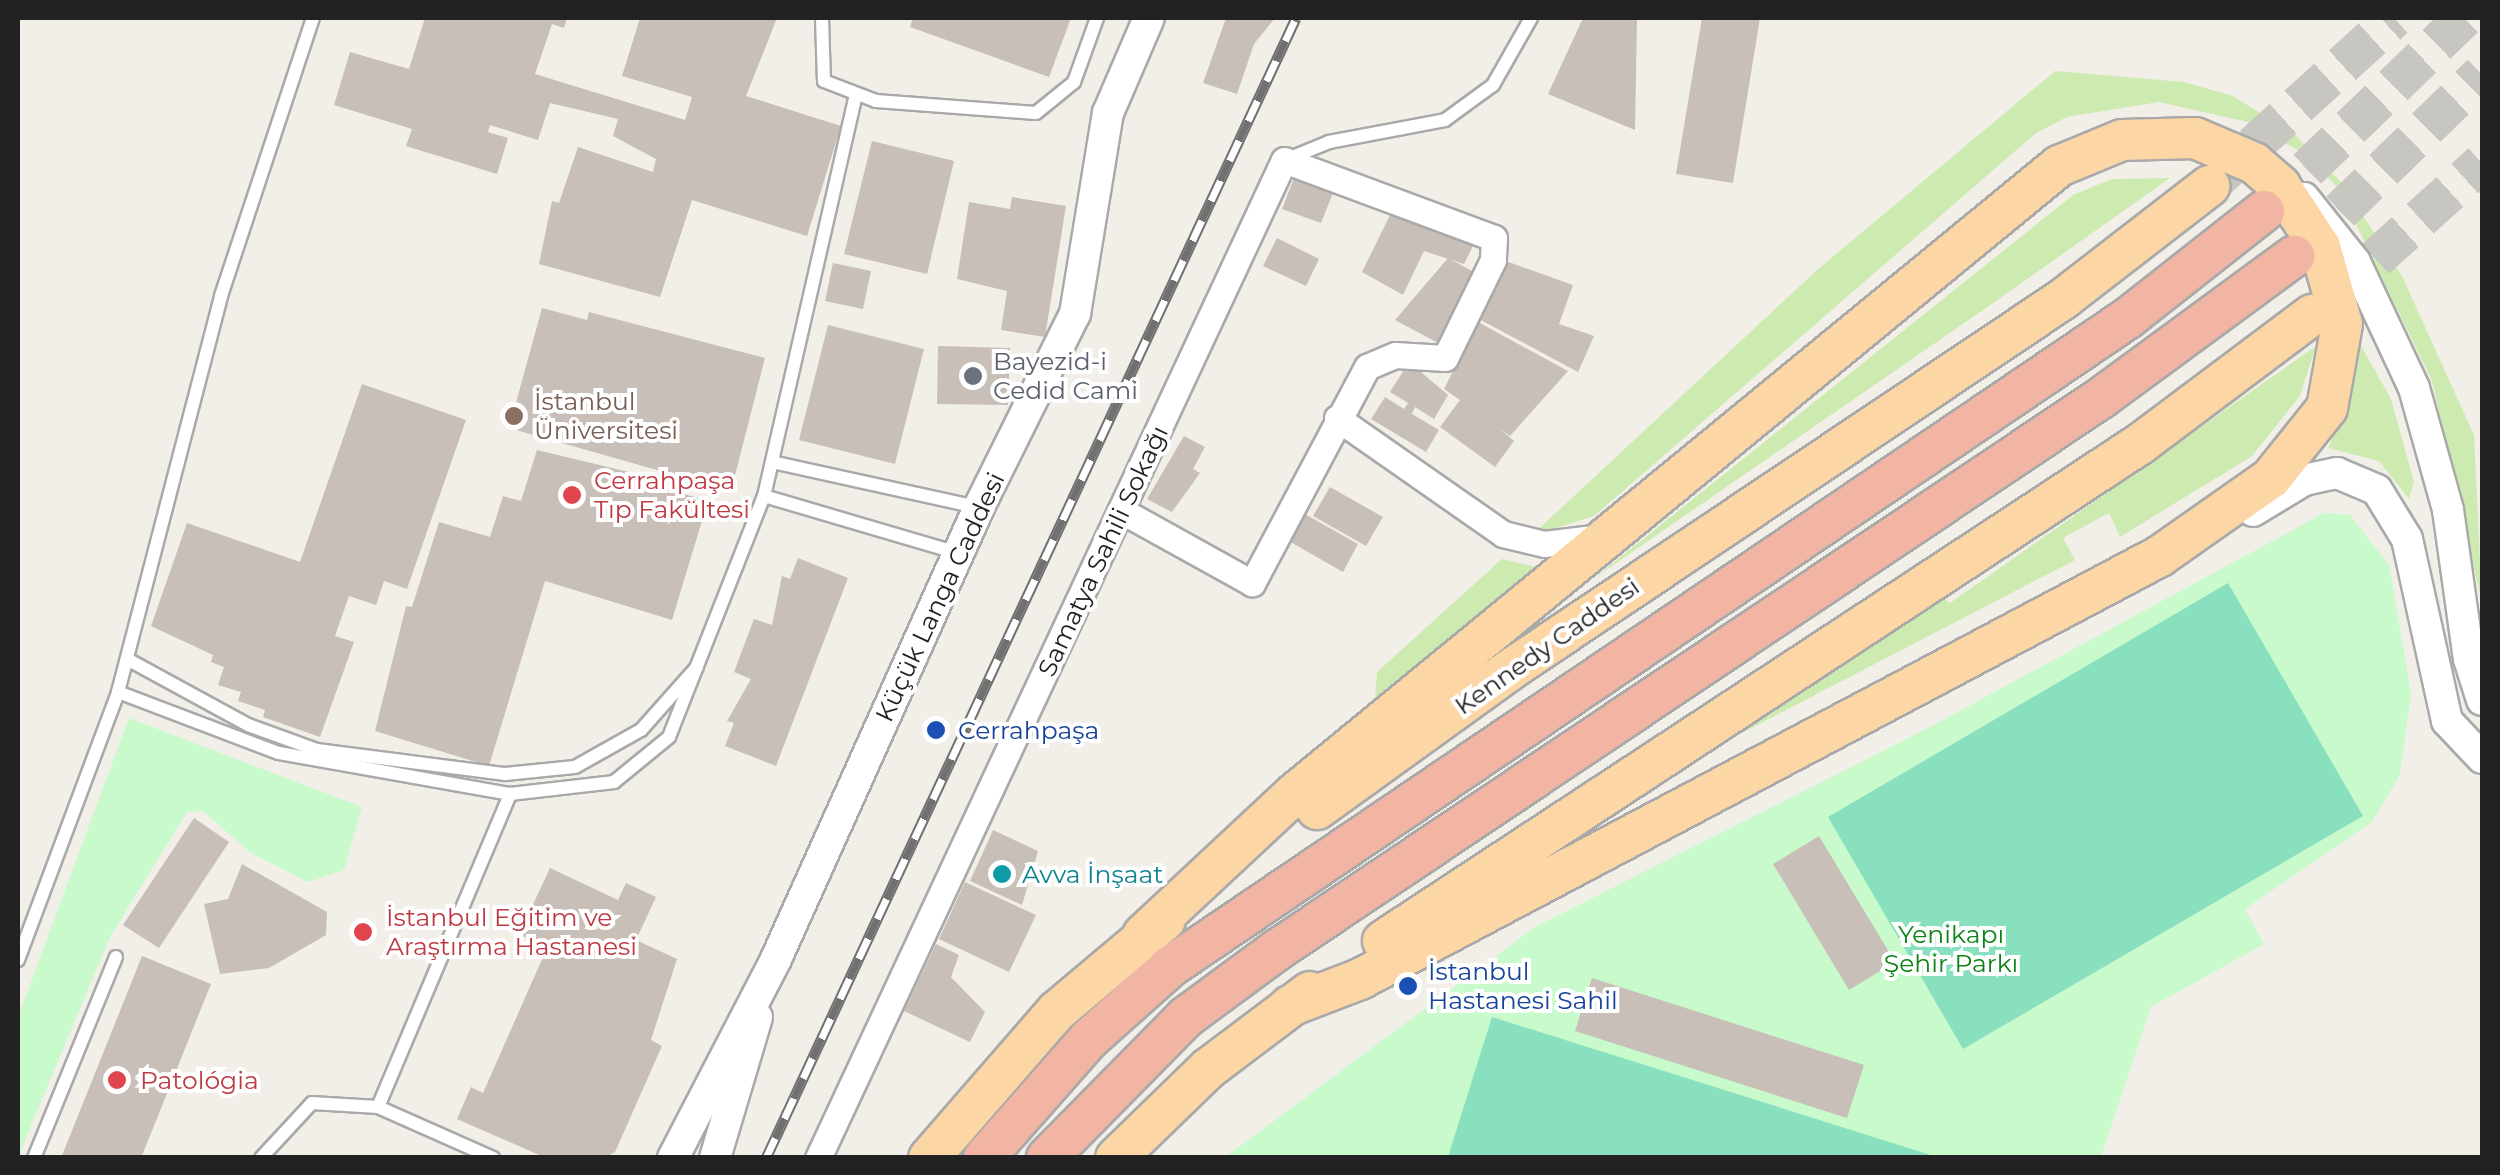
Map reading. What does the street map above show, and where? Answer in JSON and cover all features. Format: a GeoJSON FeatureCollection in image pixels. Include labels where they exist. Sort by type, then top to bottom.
{"type":"FeatureCollection","features":[{"type":"Feature","properties":{"kind":"highway"},"geometry":{"type":"LineString","coordinates":[[984,1158],[1089,1040],[1171,966],[2128,318],[2264,211]]}},
{"type":"Feature","properties":{"kind":"highway"},"geometry":{"type":"LineString","coordinates":[[1047,1158],[1186,1017],[1277,950],[2102,398],[2294,256]]}},
{"type":"Feature","properties":{"kind":"main road"},"geometry":{"type":"LineString","coordinates":[[1143,936],[1294,794],[2059,166],[2097,147],[2159,135],[2194,138],[2254,163],[2280,186],[2320,247],[2342,324],[2340,365],[2327,408],[2302,446],[2227,513],[2160,556],[1360,979],[1290,1006]]}},
{"type":"Feature","properties":{"kind":"main road","name":"Kennedy Caddesi"},"geometry":{"type":"LineString","coordinates":[[929,1158],[1056,1011],[1143,936],[1514,666],[2063,298],[2209,186]]}},
{"type":"Feature","properties":{"kind":"main road"},"geometry":{"type":"LineString","coordinates":[[1116,1158],[1209,1068],[1290,1006],[2140,444],[2312,315]]}},
{"type":"Feature","properties":{"kind":"street","name":"Küçük Langa Caddesi"},"geometry":{"type":"LineString","coordinates":[[673,1158],[776,959],[978,507],[1074,314],[1108,113],[1148,18]]}},
{"type":"Feature","properties":{"kind":"street"},"geometry":{"type":"LineString","coordinates":[[1122,511],[1252,583],[1367,367],[1396,355],[1445,358],[1493,260],[1494,238],[1284,160]]}},
{"type":"Feature","properties":{"kind":"street","name":"Samatya Sahili Sokağı"},"geometry":{"type":"LineString","coordinates":[[818,1158],[1284,160]]}},
{"type":"Feature","properties":{"kind":"street"},"geometry":{"type":"LineString","coordinates":[[2254,163],[2287,181],[2338,236],[2404,361],[2448,510],[2468,659],[2482,700]]}},
{"type":"Feature","properties":{"kind":"street"},"geometry":{"type":"LineString","coordinates":[[1337,418],[1503,534],[1544,544],[1606,536]]}},
{"type":"Feature","properties":{"kind":"street"},"geometry":{"type":"LineString","coordinates":[[2160,556],[2304,480],[2354,475],[2402,524],[2447,722],[2482,758]]}},
{"type":"Feature","properties":{"kind":"street"},"geometry":{"type":"LineString","coordinates":[[715,1158],[776,959]]}},
{"type":"Feature","properties":{"kind":"lane"},"geometry":{"type":"LineString","coordinates":[[18,960],[118,692],[221,296],[313,18]]}},
{"type":"Feature","properties":{"kind":"lane"},"geometry":{"type":"LineString","coordinates":[[822,18],[824,81],[856,95],[1036,113],[1074,82],[1097,18]]}},
{"type":"Feature","properties":{"kind":"lane"},"geometry":{"type":"LineString","coordinates":[[1284,160],[1329,142],[1445,120],[1493,85],[1531,18]]}},
{"type":"Feature","properties":{"kind":"lane"},"geometry":{"type":"LineString","coordinates":[[118,692],[280,753],[510,794],[614,782],[670,736],[705,658],[764,496],[856,95]]}},
{"type":"Feature","properties":{"kind":"lane"},"geometry":{"type":"LineString","coordinates":[[772,462],[978,507]]}},
{"type":"Feature","properties":{"kind":"lane"},"geometry":{"type":"LineString","coordinates":[[764,496],[958,553]]}},
{"type":"Feature","properties":{"kind":"lane"},"geometry":{"type":"LineString","coordinates":[[128,659],[248,726],[316,750],[505,774],[575,767],[640,730],[705,658]]}},
{"type":"Feature","properties":{"kind":"lane"},"geometry":{"type":"LineString","coordinates":[[378,1107],[510,794]]}},
{"type":"Feature","properties":{"kind":"lane"},"geometry":{"type":"LineString","coordinates":[[34,1158],[116,957]]}},
{"type":"Feature","properties":{"kind":"lane"},"geometry":{"type":"LineString","coordinates":[[261,1158],[312,1103],[378,1107],[492,1158]]}},
{"type":"Feature","properties":{"kind":"green space"},"geometry":{"type":"Polygon","coordinates":[[[2055,71],[2184,82],[2233,96],[2294,134],[2342,183],[2402,276],[2474,435],[2482,603],[2432,381],[2339,189],[2306,155],[2248,122],[2159,102],[2067,117],[2036,133],[1594,516],[1531,536],[1817,270],[2055,71]]]}},
{"type":"Feature","properties":{"kind":"green space"},"geometry":{"type":"Polygon","coordinates":[[[2170,178],[1593,579],[2073,195],[2112,179],[2170,178]]]}},
{"type":"Feature","properties":{"kind":"green space"},"geometry":{"type":"Polygon","coordinates":[[[2360,344],[2391,399],[2414,482],[2409,499],[2379,461],[2328,448],[2349,401],[2360,344]]]}},
{"type":"Feature","properties":{"kind":"green space"},"geometry":{"type":"Polygon","coordinates":[[[2316,346],[2300,396],[2252,456],[2120,537],[2109,513],[2063,538],[2075,560],[1721,744],[1942,598],[1950,603],[2316,346]]]}},
{"type":"Feature","properties":{"kind":"green space","name":"Yenikapı Şehir Parkı"},"geometry":{"type":"Polygon","coordinates":[[[2324,513],[2350,515],[2389,565],[2411,693],[2400,775],[2372,822],[2245,909],[2264,944],[2151,1007],[2101,1157],[1224,1158],[1535,927],[1932,726],[2324,513]]]}},
{"type":"Feature","properties":{"kind":"green space"},"geometry":{"type":"Polygon","coordinates":[[[1502,559],[1536,567],[1375,699],[1377,672],[1502,559]]]}},
{"type":"Feature","properties":{"kind":"green space"},"geometry":{"type":"Polygon","coordinates":[[[2228,583],[2363,816],[1963,1049],[1828,817],[2228,583]]]}},
{"type":"Feature","properties":{"kind":"green space"},"geometry":{"type":"Polygon","coordinates":[[[129,718],[362,807],[344,870],[308,882],[251,853],[203,811],[187,812],[110,937],[18,1157],[18,1017],[129,718]]]}},
{"type":"Feature","properties":{"kind":"green space"},"geometry":{"type":"Polygon","coordinates":[[[1492,1017],[1937,1157],[1448,1157],[1492,1017]]]}},
{"type":"Feature","properties":{"kind":"building"},"geometry":{"type":"Polygon","coordinates":[[[425,18],[567,18],[564,28],[552,24],[535,74],[685,120],[692,97],[622,76],[640,18],[777,18],[746,96],[841,126],[807,236],[692,200],[660,297],[539,264],[552,201],[559,203],[578,147],[653,172],[656,159],[613,136],[618,119],[550,103],[538,140],[490,125],[488,132],[508,138],[497,174],[406,146],[412,129],[334,105],[350,52],[409,69],[425,18]]]}},
{"type":"Feature","properties":{"kind":"building"},"geometry":{"type":"Polygon","coordinates":[[[913,18],[1071,18],[1049,77],[910,27],[913,18]]]}},
{"type":"Feature","properties":{"kind":"building"},"geometry":{"type":"Polygon","coordinates":[[[1226,18],[1275,18],[1254,44],[1237,94],[1203,83],[1226,18]]]}},
{"type":"Feature","properties":{"kind":"building"},"geometry":{"type":"Polygon","coordinates":[[[1583,18],[1637,18],[1635,130],[1548,94],[1583,18]]]}},
{"type":"Feature","properties":{"kind":"building"},"geometry":{"type":"Polygon","coordinates":[[[1702,18],[1760,18],[1733,183],[1676,174],[1702,18]]]}},
{"type":"Feature","properties":{"kind":"building"},"geometry":{"type":"Polygon","coordinates":[[[872,141],[954,161],[927,274],[844,254],[872,141]]]}},
{"type":"Feature","properties":{"kind":"building"},"geometry":{"type":"Polygon","coordinates":[[[1296,173],[1335,188],[1321,223],[1282,209],[1296,173]]]}},
{"type":"Feature","properties":{"kind":"building"},"geometry":{"type":"Polygon","coordinates":[[[1012,197],[1066,206],[1045,337],[1001,330],[1007,291],[957,279],[969,202],[1010,209],[1012,197]]]}},
{"type":"Feature","properties":{"kind":"building"},"geometry":{"type":"Polygon","coordinates":[[[1393,209],[1476,240],[1464,264],[1424,251],[1403,295],[1362,272],[1393,209]]]}},
{"type":"Feature","properties":{"kind":"building"},"geometry":{"type":"Polygon","coordinates":[[[1277,238],[1319,259],[1306,286],[1263,266],[1277,238]]]}},
{"type":"Feature","properties":{"kind":"building"},"geometry":{"type":"Polygon","coordinates":[[[1448,258],[1474,272],[1440,344],[1395,320],[1448,258]]]}},
{"type":"Feature","properties":{"kind":"building"},"geometry":{"type":"Polygon","coordinates":[[[1503,260],[1573,285],[1559,324],[1594,336],[1578,372],[1479,319],[1503,260]]]}},
{"type":"Feature","properties":{"kind":"building"},"geometry":{"type":"Polygon","coordinates":[[[833,263],[871,271],[863,309],[825,301],[833,263]]]}},
{"type":"Feature","properties":{"kind":"building"},"geometry":{"type":"Polygon","coordinates":[[[542,308],[587,320],[589,312],[765,358],[731,491],[509,428],[542,308]]]}},
{"type":"Feature","properties":{"kind":"building"},"geometry":{"type":"Polygon","coordinates":[[[1478,322],[1568,371],[1510,436],[1499,428],[1514,441],[1495,467],[1440,427],[1460,400],[1444,389],[1478,322]]]}},
{"type":"Feature","properties":{"kind":"building"},"geometry":{"type":"Polygon","coordinates":[[[828,325],[924,349],[895,464],[799,440],[828,325]]]}},
{"type":"Feature","properties":{"kind":"building","name":"Bayezid-i Cedid Cami"},"geometry":{"type":"Polygon","coordinates":[[[938,346],[1010,348],[1008,405],[937,404],[938,346]]]}},
{"type":"Feature","properties":{"kind":"building"},"geometry":{"type":"Polygon","coordinates":[[[1409,362],[1448,395],[1434,419],[1415,407],[1412,414],[1439,430],[1426,452],[1371,419],[1385,397],[1404,409],[1408,403],[1390,392],[1409,362]]]}},
{"type":"Feature","properties":{"kind":"building"},"geometry":{"type":"Polygon","coordinates":[[[362,384],[466,420],[407,589],[384,581],[376,605],[349,596],[335,636],[354,642],[320,737],[263,717],[265,710],[238,701],[241,692],[218,685],[224,667],[211,662],[213,655],[151,626],[187,523],[300,562],[362,384]]]}},
{"type":"Feature","properties":{"kind":"building"},"geometry":{"type":"Polygon","coordinates":[[[1184,436],[1205,447],[1193,469],[1200,473],[1172,512],[1147,499],[1184,436]]]}},
{"type":"Feature","properties":{"kind":"building"},"geometry":{"type":"Polygon","coordinates":[[[537,450],[662,480],[660,487],[708,501],[672,620],[545,581],[489,766],[375,731],[406,606],[412,607],[439,522],[490,537],[503,496],[521,501],[537,450]]]}},
{"type":"Feature","properties":{"kind":"building"},"geometry":{"type":"Polygon","coordinates":[[[1330,487],[1383,517],[1366,546],[1313,516],[1330,487]]]}},
{"type":"Feature","properties":{"kind":"building"},"geometry":{"type":"Polygon","coordinates":[[[1303,513],[1358,544],[1343,572],[1287,540],[1303,513]]]}},
{"type":"Feature","properties":{"kind":"building"},"geometry":{"type":"Polygon","coordinates":[[[798,558],[848,578],[776,766],[725,746],[734,723],[727,721],[751,679],[734,672],[754,619],[772,625],[782,576],[790,579],[798,558]]]}},
{"type":"Feature","properties":{"kind":"building"},"geometry":{"type":"Polygon","coordinates":[[[194,818],[229,842],[159,948],[123,925],[194,818]]]}},
{"type":"Feature","properties":{"kind":"building","name":"Avva İnşaat"},"geometry":{"type":"Polygon","coordinates":[[[993,830],[1038,851],[1022,905],[970,881],[993,830]]]}},
{"type":"Feature","properties":{"kind":"building"},"geometry":{"type":"Polygon","coordinates":[[[1819,836],[1895,962],[1849,990],[1773,864],[1819,836]]]}},
{"type":"Feature","properties":{"kind":"building"},"geometry":{"type":"Polygon","coordinates":[[[242,864],[327,912],[326,935],[269,968],[220,974],[204,904],[228,899],[242,864]]]}},
{"type":"Feature","properties":{"kind":"building"},"geometry":{"type":"Polygon","coordinates":[[[550,868],[618,900],[626,883],[656,897],[636,940],[677,959],[651,1040],[662,1046],[615,1152],[604,1158],[546,1158],[457,1119],[471,1087],[483,1093],[547,948],[519,934],[550,868]]]}},
{"type":"Feature","properties":{"kind":"building"},"geometry":{"type":"Polygon","coordinates":[[[965,882],[1036,915],[1009,972],[939,939],[965,882]]]}},
{"type":"Feature","properties":{"kind":"building"},"geometry":{"type":"Polygon","coordinates":[[[936,944],[959,955],[951,977],[985,1012],[970,1042],[904,1011],[936,944]]]}},
{"type":"Feature","properties":{"kind":"building"},"geometry":{"type":"Polygon","coordinates":[[[142,956],[211,984],[141,1158],[61,1158],[142,956]]]}},
{"type":"Feature","properties":{"kind":"building"},"geometry":{"type":"Polygon","coordinates":[[[1592,978],[1864,1065],[1847,1118],[1575,1031],[1592,978]]]}},
{"type":"Feature","properties":{"kind":"tunnel"},"geometry":{"type":"LineString","coordinates":[[2209,186],[2394,18]]}},
{"type":"Feature","properties":{"kind":"tunnel"},"geometry":{"type":"LineString","coordinates":[[2264,211],[2464,18]]}},
{"type":"Feature","properties":{"kind":"tunnel"},"geometry":{"type":"LineString","coordinates":[[2297,253],[2482,74]]}},
{"type":"Feature","properties":{"kind":"tunnel"},"geometry":{"type":"LineString","coordinates":[[2331,299],[2482,163]]}},
{"type":"Feature","properties":{"kind":"railway"},"geometry":{"type":"LineString","coordinates":[[766,1158],[1296,18]]}},
{"type":"Feature","properties":{"kind":"place","name":"Bayezid-i Cedid Cami"},"geometry":{"type":"Point","coordinates":[973,376]}},
{"type":"Feature","properties":{"kind":"place","name":"İstanbul Üniversitesi"},"geometry":{"type":"Point","coordinates":[514,416]}},
{"type":"Feature","properties":{"kind":"place","name":"Cerrahpaşa Tıp Fakültesi"},"geometry":{"type":"Point","coordinates":[572,495]}},
{"type":"Feature","properties":{"kind":"place","name":"Cerrahpaşa"},"geometry":{"type":"Point","coordinates":[936,730]}},
{"type":"Feature","properties":{"kind":"place","name":"Avva İnşaat"},"geometry":{"type":"Point","coordinates":[1002,874]}},
{"type":"Feature","properties":{"kind":"place","name":"İstanbul Eğitim ve Araştırma Hastanesi"},"geometry":{"type":"Point","coordinates":[363,932]}},
{"type":"Feature","properties":{"kind":"place","name":"İstanbul Hastanesi Sahil"},"geometry":{"type":"Point","coordinates":[1408,986]}},
{"type":"Feature","properties":{"kind":"place","name":"Patológia"},"geometry":{"type":"Point","coordinates":[117,1080]}}]}
